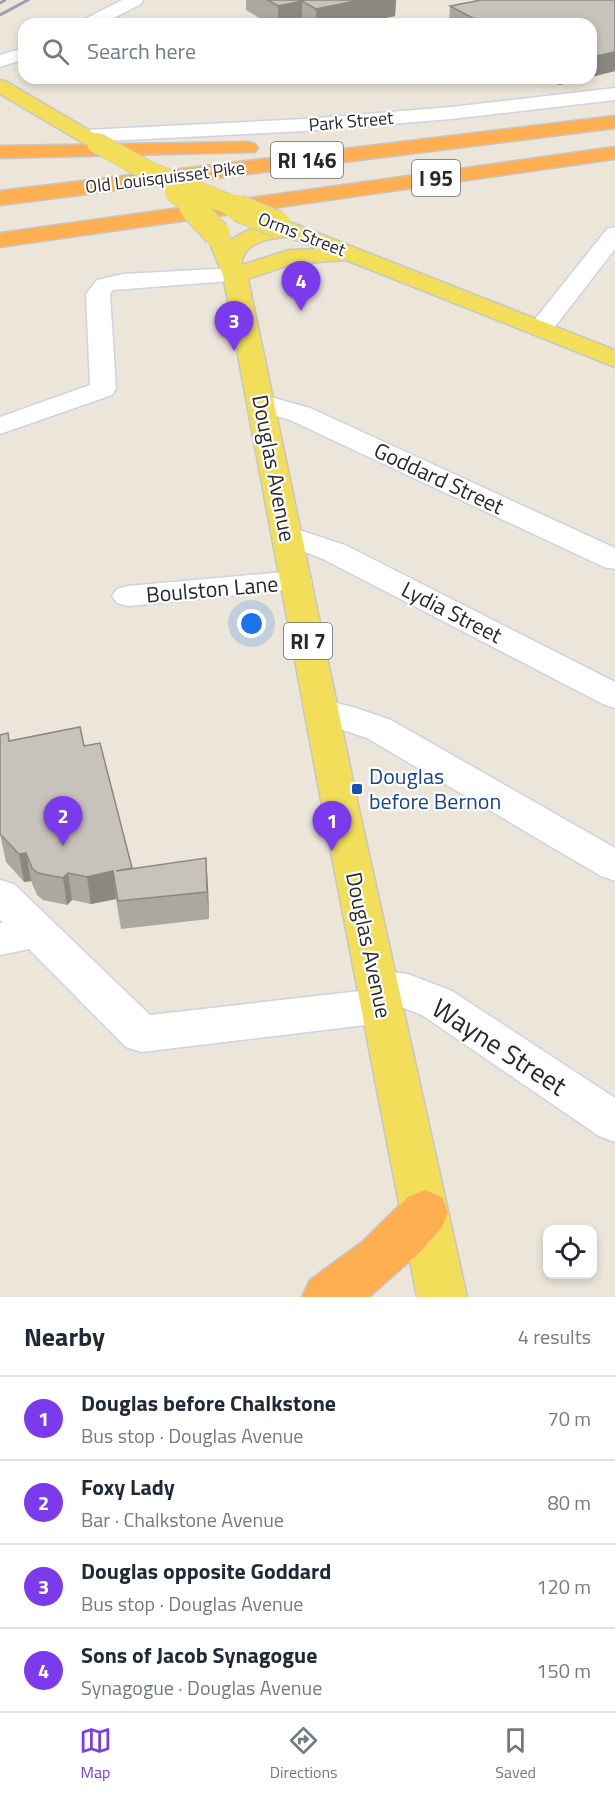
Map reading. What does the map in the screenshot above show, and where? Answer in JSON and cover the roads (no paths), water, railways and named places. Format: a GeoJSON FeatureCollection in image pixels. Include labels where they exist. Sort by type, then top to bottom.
{"type":"FeatureCollection","features":[{"type":"Feature","properties":{"kind":"highway"},"geometry":{"type":"LineString","coordinates":[[0,181],[118,163],[615,116]]}},
{"type":"Feature","properties":{"kind":"highway","name":"Old Louisquisset Pike"},"geometry":{"type":"LineString","coordinates":[[0,198],[615,122]]}},
{"type":"Feature","properties":{"kind":"highway","name":"I 95"},"geometry":{"type":"LineString","coordinates":[[0,220],[615,134]]}},
{"type":"Feature","properties":{"kind":"highway"},"geometry":{"type":"LineString","coordinates":[[0,152],[286,148]]}},
{"type":"Feature","properties":{"kind":"highway","name":"I 95"},"geometry":{"type":"LineString","coordinates":[[0,240],[608,154]]}},
{"type":"Feature","properties":{"kind":"highway","name":"RI 146"},"geometry":{"type":"LineString","coordinates":[[0,258],[334,204],[608,154]]}},
{"type":"Feature","properties":{"kind":"highway"},"geometry":{"type":"LineString","coordinates":[[327,1297],[365,1272],[392,1249],[424,1212]]}},
{"type":"Feature","properties":{"kind":"main road","name":"Orms Street"},"geometry":{"type":"LineString","coordinates":[[0,86],[150,172],[615,359]]}},
{"type":"Feature","properties":{"kind":"main road","name":"Douglas Avenue"},"geometry":{"type":"LineString","coordinates":[[150,172],[198,211],[217,234],[233,268],[321,711],[442,1297]]}},
{"type":"Feature","properties":{"kind":"main road"},"geometry":{"type":"LineString","coordinates":[[233,268],[285,242],[290,236],[283,227]]}},
{"type":"Feature","properties":{"kind":"main road"},"geometry":{"type":"LineString","coordinates":[[233,268],[301,255],[337,255],[365,259]]}},
{"type":"Feature","properties":{"kind":"street"},"geometry":{"type":"LineString","coordinates":[[100,18],[135,0]]}},
{"type":"Feature","properties":{"kind":"street"},"geometry":{"type":"LineString","coordinates":[[0,61],[18,55]]}},
{"type":"Feature","properties":{"kind":"street","name":"Park Street"},"geometry":{"type":"LineString","coordinates":[[92,139],[451,113],[615,94]]}},
{"type":"Feature","properties":{"kind":"street"},"geometry":{"type":"LineString","coordinates":[[541,328],[615,234]]}},
{"type":"Feature","properties":{"kind":"street"},"geometry":{"type":"LineString","coordinates":[[0,426],[103,389],[98,294],[105,285],[233,268]]}},
{"type":"Feature","properties":{"kind":"street","name":"Goddard Street"},"geometry":{"type":"LineString","coordinates":[[260,402],[300,414],[615,560]]}},
{"type":"Feature","properties":{"kind":"street","name":"Lydia Street"},"geometry":{"type":"LineString","coordinates":[[287,535],[334,552],[615,696]]}},
{"type":"Feature","properties":{"kind":"street","name":"Boulston Lane"},"geometry":{"type":"LineString","coordinates":[[128,596],[296,581]]}},
{"type":"Feature","properties":{"kind":"street"},"geometry":{"type":"LineString","coordinates":[[321,711],[344,716],[378,729],[615,866]]}},
{"type":"Feature","properties":{"kind":"street"},"geometry":{"type":"LineString","coordinates":[[0,895],[18,935]]}},
{"type":"Feature","properties":{"kind":"street","name":"Wayne Street"},"geometry":{"type":"LineString","coordinates":[[18,935],[141,1034],[408,991],[437,1004],[615,1122]]}},
{"type":"Feature","properties":{"kind":"railway"},"geometry":{"type":"LineString","coordinates":[[0,3],[5,0]]}},
{"type":"Feature","properties":{"kind":"railway"},"geometry":{"type":"LineString","coordinates":[[0,15],[28,0]]}},
{"type":"Feature","properties":{"kind":"place","name":"Sons of Jacob Synagogue"},"geometry":{"type":"Point","coordinates":[301,311]}},
{"type":"Feature","properties":{"kind":"place","name":"Douglas opposite Goddard"},"geometry":{"type":"Point","coordinates":[234,351]}},
{"type":"Feature","properties":{"kind":"place","name":"Douglas before Bernon"},"geometry":{"type":"Point","coordinates":[357,789]}},
{"type":"Feature","properties":{"kind":"place","name":"Foxy Lady"},"geometry":{"type":"Point","coordinates":[63,846]}},
{"type":"Feature","properties":{"kind":"place","name":"Douglas before Chalkstone"},"geometry":{"type":"Point","coordinates":[332,851]}}]}
